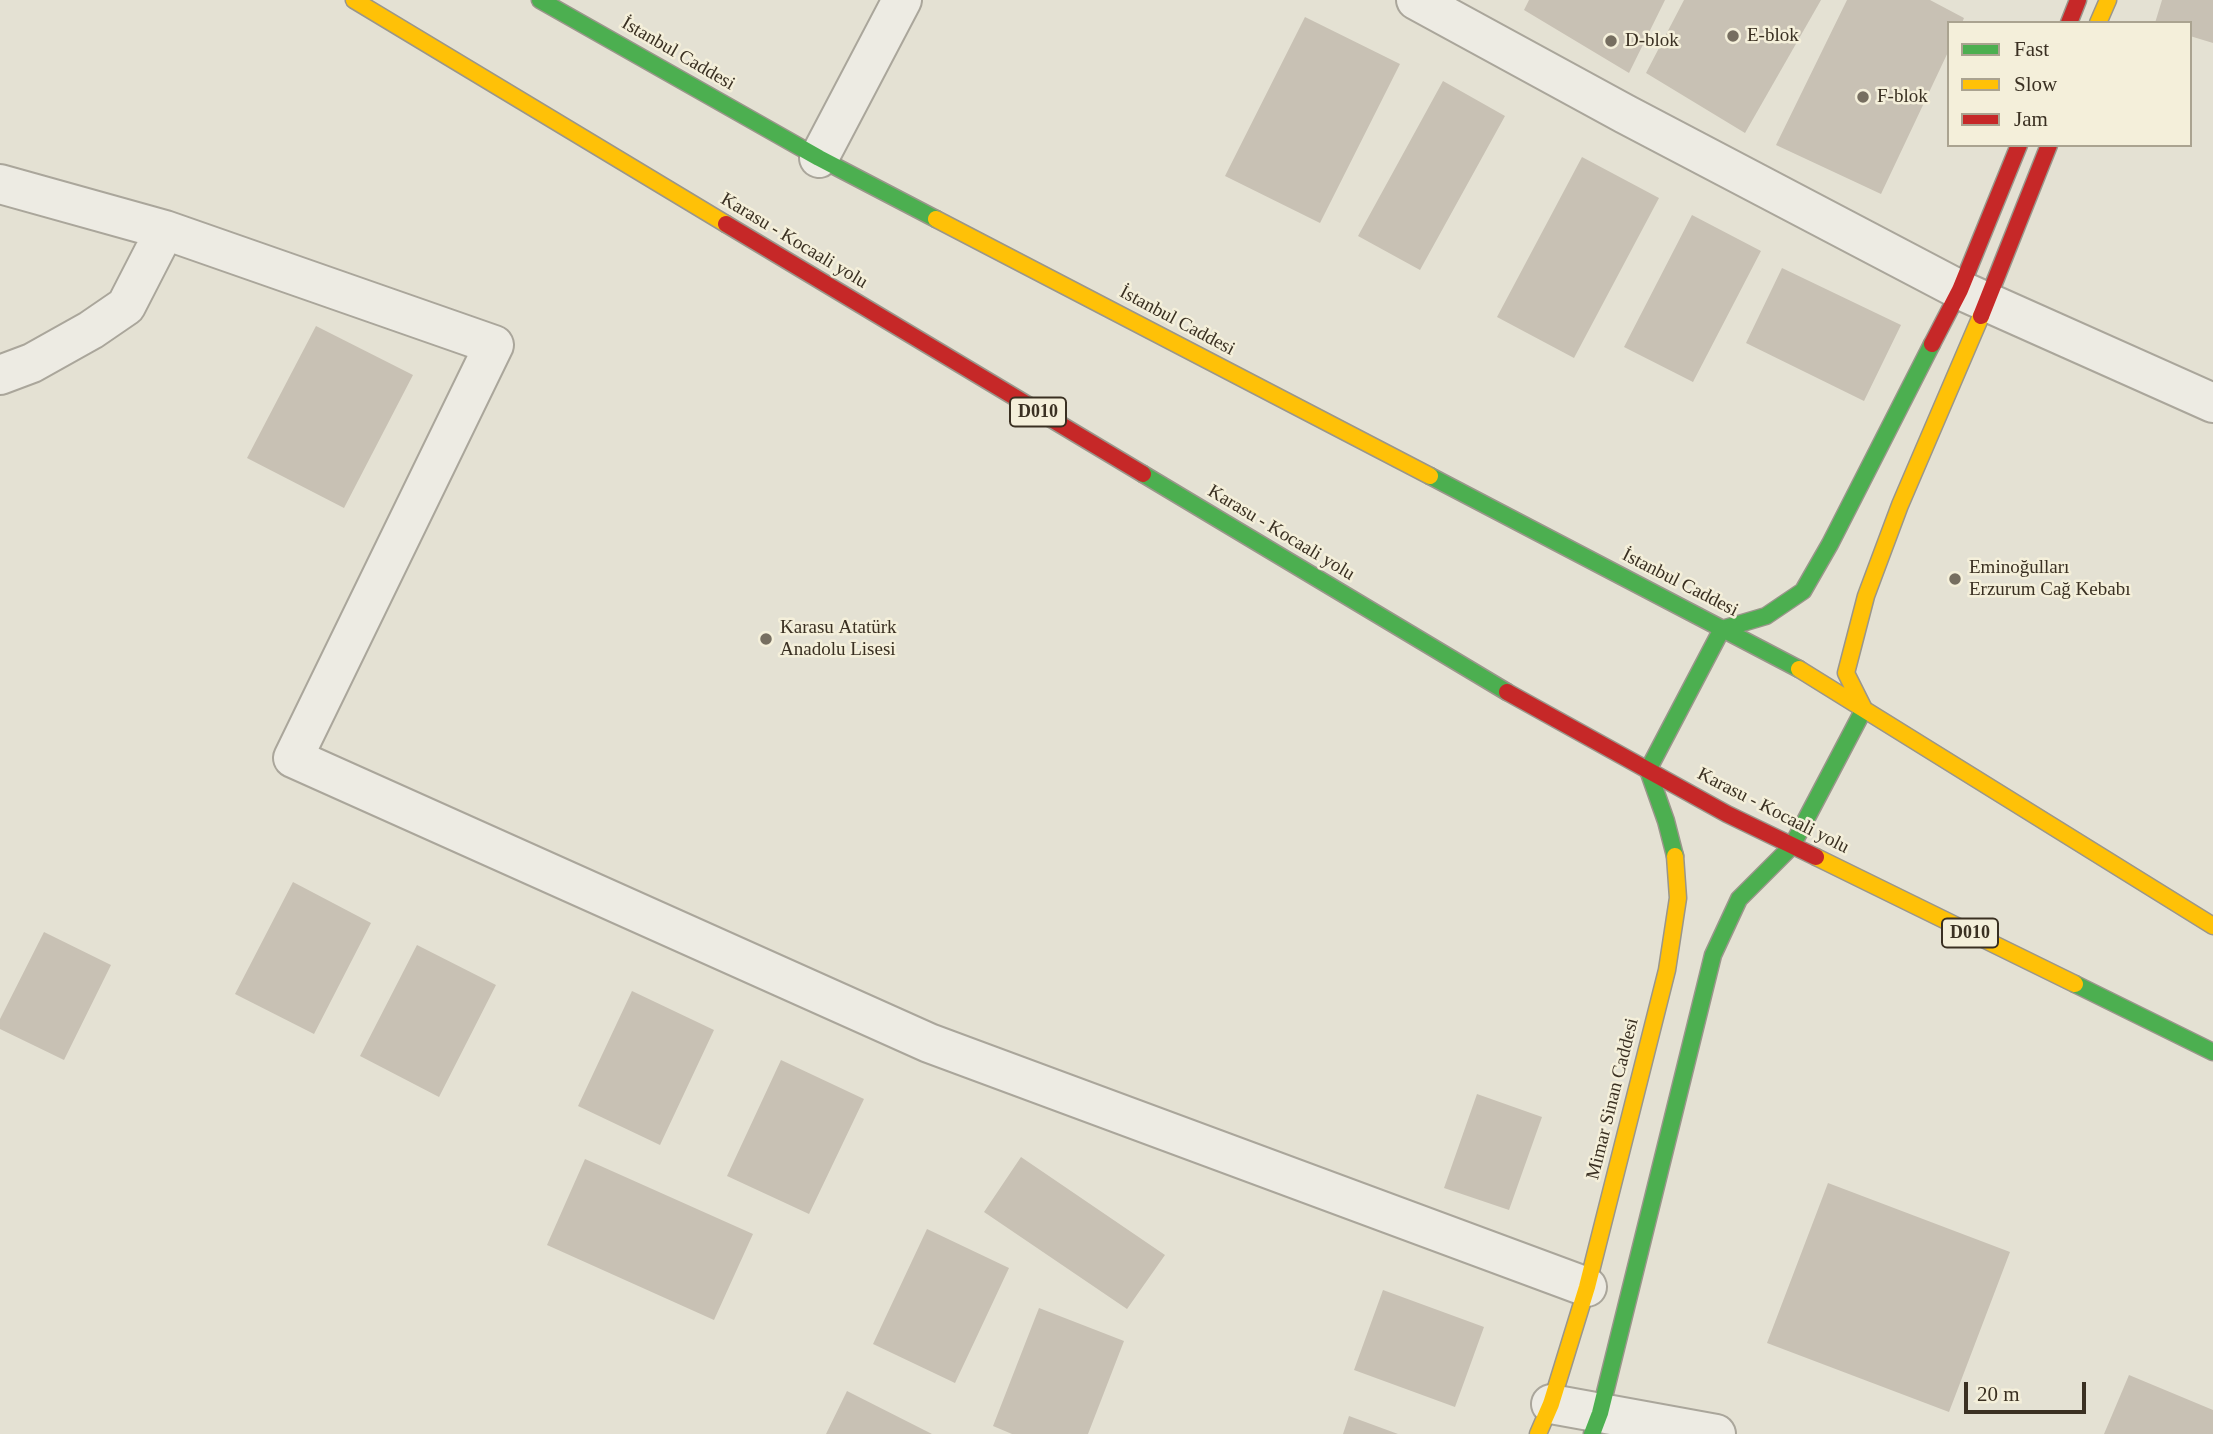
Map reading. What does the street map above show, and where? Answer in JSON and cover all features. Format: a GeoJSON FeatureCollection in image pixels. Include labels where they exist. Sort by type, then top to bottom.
{"type":"FeatureCollection","features":[{"type":"Feature","properties":{"kind":"main road","name":"Karasu - Kocaali yolu"},"geometry":{"type":"LineString","coordinates":[[354,0],[1464,668],[1727,814],[2213,1052]]}},
{"type":"Feature","properties":{"kind":"main road","name":"İstanbul Caddesi"},"geometry":{"type":"LineString","coordinates":[[540,0],[819,159],[1800,669],[1864,709]]}},
{"type":"Feature","properties":{"kind":"main road"},"geometry":{"type":"LineString","coordinates":[[2069,21],[2078,0]]}},
{"type":"Feature","properties":{"kind":"main road"},"geometry":{"type":"LineString","coordinates":[[2099,21],[2108,0]]}},
{"type":"Feature","properties":{"kind":"main road"},"geometry":{"type":"LineString","coordinates":[[2018,147],[1973,296],[1866,596],[1846,673],[1864,709],[2213,926]]}},
{"type":"Feature","properties":{"kind":"main road"},"geometry":{"type":"LineString","coordinates":[[1648,770],[1721,629],[1766,616],[1803,591],[1973,296],[2048,147]]}},
{"type":"Feature","properties":{"kind":"main road"},"geometry":{"type":"LineString","coordinates":[[1596,1423],[1713,955],[1739,899],[1792,846],[1864,709]]}},
{"type":"Feature","properties":{"kind":"main road","name":"Mimar Sinan Caddesi"},"geometry":{"type":"LineString","coordinates":[[1545,1419],[1587,1287],[1667,970],[1677,919],[1678,874],[1669,831],[1648,770]]}},
{"type":"Feature","properties":{"kind":"street"},"geometry":{"type":"LineString","coordinates":[[819,159],[902,0]]}},
{"type":"Feature","properties":{"kind":"street"},"geometry":{"type":"LineString","coordinates":[[1416,0],[1625,114],[1973,296],[2213,403]]}},
{"type":"Feature","properties":{"kind":"street"},"geometry":{"type":"LineString","coordinates":[[0,184],[165,230],[494,345],[293,758],[929,1043],[1587,1287]]}},
{"type":"Feature","properties":{"kind":"street"},"geometry":{"type":"LineString","coordinates":[[0,375],[44,356],[91,330],[125,306],[165,230]]}},
{"type":"Feature","properties":{"kind":"street"},"geometry":{"type":"LineString","coordinates":[[1545,1419],[1716,1434]]}},
{"type":"Feature","properties":{"kind":"building","name":"D-blok"},"geometry":{"type":"Polygon","coordinates":[[[1529,0],[1665,0],[1629,73],[1524,10],[1529,0]]]}},
{"type":"Feature","properties":{"kind":"building","name":"E-blok"},"geometry":{"type":"Polygon","coordinates":[[[1684,0],[1821,0],[1745,133],[1646,73],[1684,0]]]}},
{"type":"Feature","properties":{"kind":"building","name":"F-blok"},"geometry":{"type":"Polygon","coordinates":[[[1847,0],[1930,0],[1964,18],[1963,21],[1947,21],[1947,54],[1881,194],[1776,145],[1847,0]]]}},
{"type":"Feature","properties":{"kind":"building"},"geometry":{"type":"Polygon","coordinates":[[[2162,0],[2213,0],[2213,43],[2192,37],[2192,21],[2156,21],[2162,0]]]}},
{"type":"Feature","properties":{"kind":"building"},"geometry":{"type":"Polygon","coordinates":[[[1305,17],[1400,64],[1320,223],[1225,176],[1305,17]]]}},
{"type":"Feature","properties":{"kind":"building"},"geometry":{"type":"Polygon","coordinates":[[[1443,81],[1505,116],[1420,270],[1358,236],[1443,81]]]}},
{"type":"Feature","properties":{"kind":"building"},"geometry":{"type":"Polygon","coordinates":[[[1582,157],[1659,198],[1574,358],[1497,317],[1582,157]]]}},
{"type":"Feature","properties":{"kind":"building"},"geometry":{"type":"Polygon","coordinates":[[[1692,215],[1761,251],[1693,382],[1624,347],[1692,215]]]}},
{"type":"Feature","properties":{"kind":"building"},"geometry":{"type":"Polygon","coordinates":[[[1782,268],[1901,325],[1864,401],[1746,343],[1782,268]]]}},
{"type":"Feature","properties":{"kind":"building"},"geometry":{"type":"Polygon","coordinates":[[[316,326],[413,375],[344,508],[247,458],[316,326]]]}},
{"type":"Feature","properties":{"kind":"building"},"geometry":{"type":"Polygon","coordinates":[[[293,882],[371,923],[314,1034],[235,994],[293,882]]]}},
{"type":"Feature","properties":{"kind":"building"},"geometry":{"type":"Polygon","coordinates":[[[44,932],[111,965],[64,1060],[0,1029],[0,1019],[44,932]]]}},
{"type":"Feature","properties":{"kind":"building"},"geometry":{"type":"Polygon","coordinates":[[[417,945],[496,985],[439,1097],[360,1056],[417,945]]]}},
{"type":"Feature","properties":{"kind":"building"},"geometry":{"type":"Polygon","coordinates":[[[632,991],[714,1030],[660,1145],[578,1106],[632,991]]]}},
{"type":"Feature","properties":{"kind":"building"},"geometry":{"type":"Polygon","coordinates":[[[781,1060],[864,1099],[809,1214],[727,1176],[781,1060]]]}},
{"type":"Feature","properties":{"kind":"building"},"geometry":{"type":"Polygon","coordinates":[[[1477,1094],[1542,1117],[1509,1210],[1444,1188],[1477,1094]]]}},
{"type":"Feature","properties":{"kind":"building"},"geometry":{"type":"Polygon","coordinates":[[[1021,1157],[1165,1255],[1127,1309],[984,1212],[1021,1157]]]}},
{"type":"Feature","properties":{"kind":"building"},"geometry":{"type":"Polygon","coordinates":[[[585,1159],[753,1234],[714,1320],[547,1245],[585,1159]]]}},
{"type":"Feature","properties":{"kind":"building"},"geometry":{"type":"Polygon","coordinates":[[[1828,1183],[2010,1252],[1949,1412],[1767,1343],[1828,1183]]]}},
{"type":"Feature","properties":{"kind":"building"},"geometry":{"type":"Polygon","coordinates":[[[927,1229],[1009,1268],[955,1383],[873,1344],[927,1229]]]}},
{"type":"Feature","properties":{"kind":"building"},"geometry":{"type":"Polygon","coordinates":[[[1383,1290],[1484,1327],[1455,1407],[1354,1370],[1383,1290]]]}},
{"type":"Feature","properties":{"kind":"building"},"geometry":{"type":"Polygon","coordinates":[[[1039,1308],[1124,1341],[1088,1434],[1012,1434],[993,1426],[1039,1308]]]}},
{"type":"Feature","properties":{"kind":"building"},"geometry":{"type":"Polygon","coordinates":[[[2129,1375],[2213,1410],[2213,1434],[2104,1434],[2129,1375]]]}},
{"type":"Feature","properties":{"kind":"building"},"geometry":{"type":"Polygon","coordinates":[[[847,1391],[932,1434],[826,1434],[847,1391]]]}},
{"type":"Feature","properties":{"kind":"building"},"geometry":{"type":"Polygon","coordinates":[[[1349,1416],[1398,1434],[1343,1434],[1349,1416]]]}},
{"type":"Feature","properties":{"kind":"traffic: fast"},"geometry":{"type":"LineString","coordinates":[[540,0],[819,158],[936,219]]}},
{"type":"Feature","properties":{"kind":"traffic: fast"},"geometry":{"type":"LineString","coordinates":[[1722,629],[1766,616],[1803,591],[1830,544],[1932,344]]}},
{"type":"Feature","properties":{"kind":"traffic: fast"},"geometry":{"type":"LineString","coordinates":[[1143,474],[1507,692]]}},
{"type":"Feature","properties":{"kind":"traffic: fast"},"geometry":{"type":"LineString","coordinates":[[1430,476],[1799,669]]}},
{"type":"Feature","properties":{"kind":"traffic: fast"},"geometry":{"type":"LineString","coordinates":[[1648,770],[1722,629]]}},
{"type":"Feature","properties":{"kind":"traffic: fast"},"geometry":{"type":"LineString","coordinates":[[1792,846],[1864,709]]}},
{"type":"Feature","properties":{"kind":"traffic: fast"},"geometry":{"type":"LineString","coordinates":[[1648,770],[1675,856]]}},
{"type":"Feature","properties":{"kind":"traffic: fast"},"geometry":{"type":"LineString","coordinates":[[1592,1434],[1600,1413],[1713,955],[1739,899],[1792,846]]}},
{"type":"Feature","properties":{"kind":"traffic: fast"},"geometry":{"type":"LineString","coordinates":[[2075,984],[2213,1052]]}},
{"type":"Feature","properties":{"kind":"traffic: slow"},"geometry":{"type":"LineString","coordinates":[[354,0],[726,224]]}},
{"type":"Feature","properties":{"kind":"traffic: slow"},"geometry":{"type":"LineString","coordinates":[[2099,21],[2108,0]]}},
{"type":"Feature","properties":{"kind":"traffic: slow"},"geometry":{"type":"LineString","coordinates":[[936,219],[1430,476]]}},
{"type":"Feature","properties":{"kind":"traffic: slow"},"geometry":{"type":"LineString","coordinates":[[1864,709],[1846,673],[1866,596],[1900,505],[1981,316]]}},
{"type":"Feature","properties":{"kind":"traffic: slow"},"geometry":{"type":"LineString","coordinates":[[1799,669],[2213,926]]}},
{"type":"Feature","properties":{"kind":"traffic: slow"},"geometry":{"type":"LineString","coordinates":[[1538,1434],[1551,1404],[1587,1287],[1667,970],[1678,898],[1675,856]]}},
{"type":"Feature","properties":{"kind":"traffic: slow"},"geometry":{"type":"LineString","coordinates":[[1816,857],[2075,984]]}},
{"type":"Feature","properties":{"kind":"traffic: jam"},"geometry":{"type":"LineString","coordinates":[[2070,21],[2078,0]]}},
{"type":"Feature","properties":{"kind":"traffic: jam"},"geometry":{"type":"LineString","coordinates":[[1932,344],[1960,290],[2018,147]]}},
{"type":"Feature","properties":{"kind":"traffic: jam"},"geometry":{"type":"LineString","coordinates":[[1981,316],[2048,147]]}},
{"type":"Feature","properties":{"kind":"traffic: jam"},"geometry":{"type":"LineString","coordinates":[[726,224],[1143,474]]}},
{"type":"Feature","properties":{"kind":"traffic: jam"},"geometry":{"type":"LineString","coordinates":[[1507,692],[1727,814],[1816,857]]}},
{"type":"Feature","properties":{"kind":"place","name":"E-blok"},"geometry":{"type":"Point","coordinates":[1733,36]}},
{"type":"Feature","properties":{"kind":"place","name":"D-blok"},"geometry":{"type":"Point","coordinates":[1611,41]}},
{"type":"Feature","properties":{"kind":"place","name":"F-blok"},"geometry":{"type":"Point","coordinates":[1863,97]}},
{"type":"Feature","properties":{"kind":"place","name":"Eminoğulları Erzurum Cağ Kebabı"},"geometry":{"type":"Point","coordinates":[1955,579]}},
{"type":"Feature","properties":{"kind":"place","name":"Karasu Atatürk Anadolu Lisesi"},"geometry":{"type":"Point","coordinates":[766,639]}}]}
